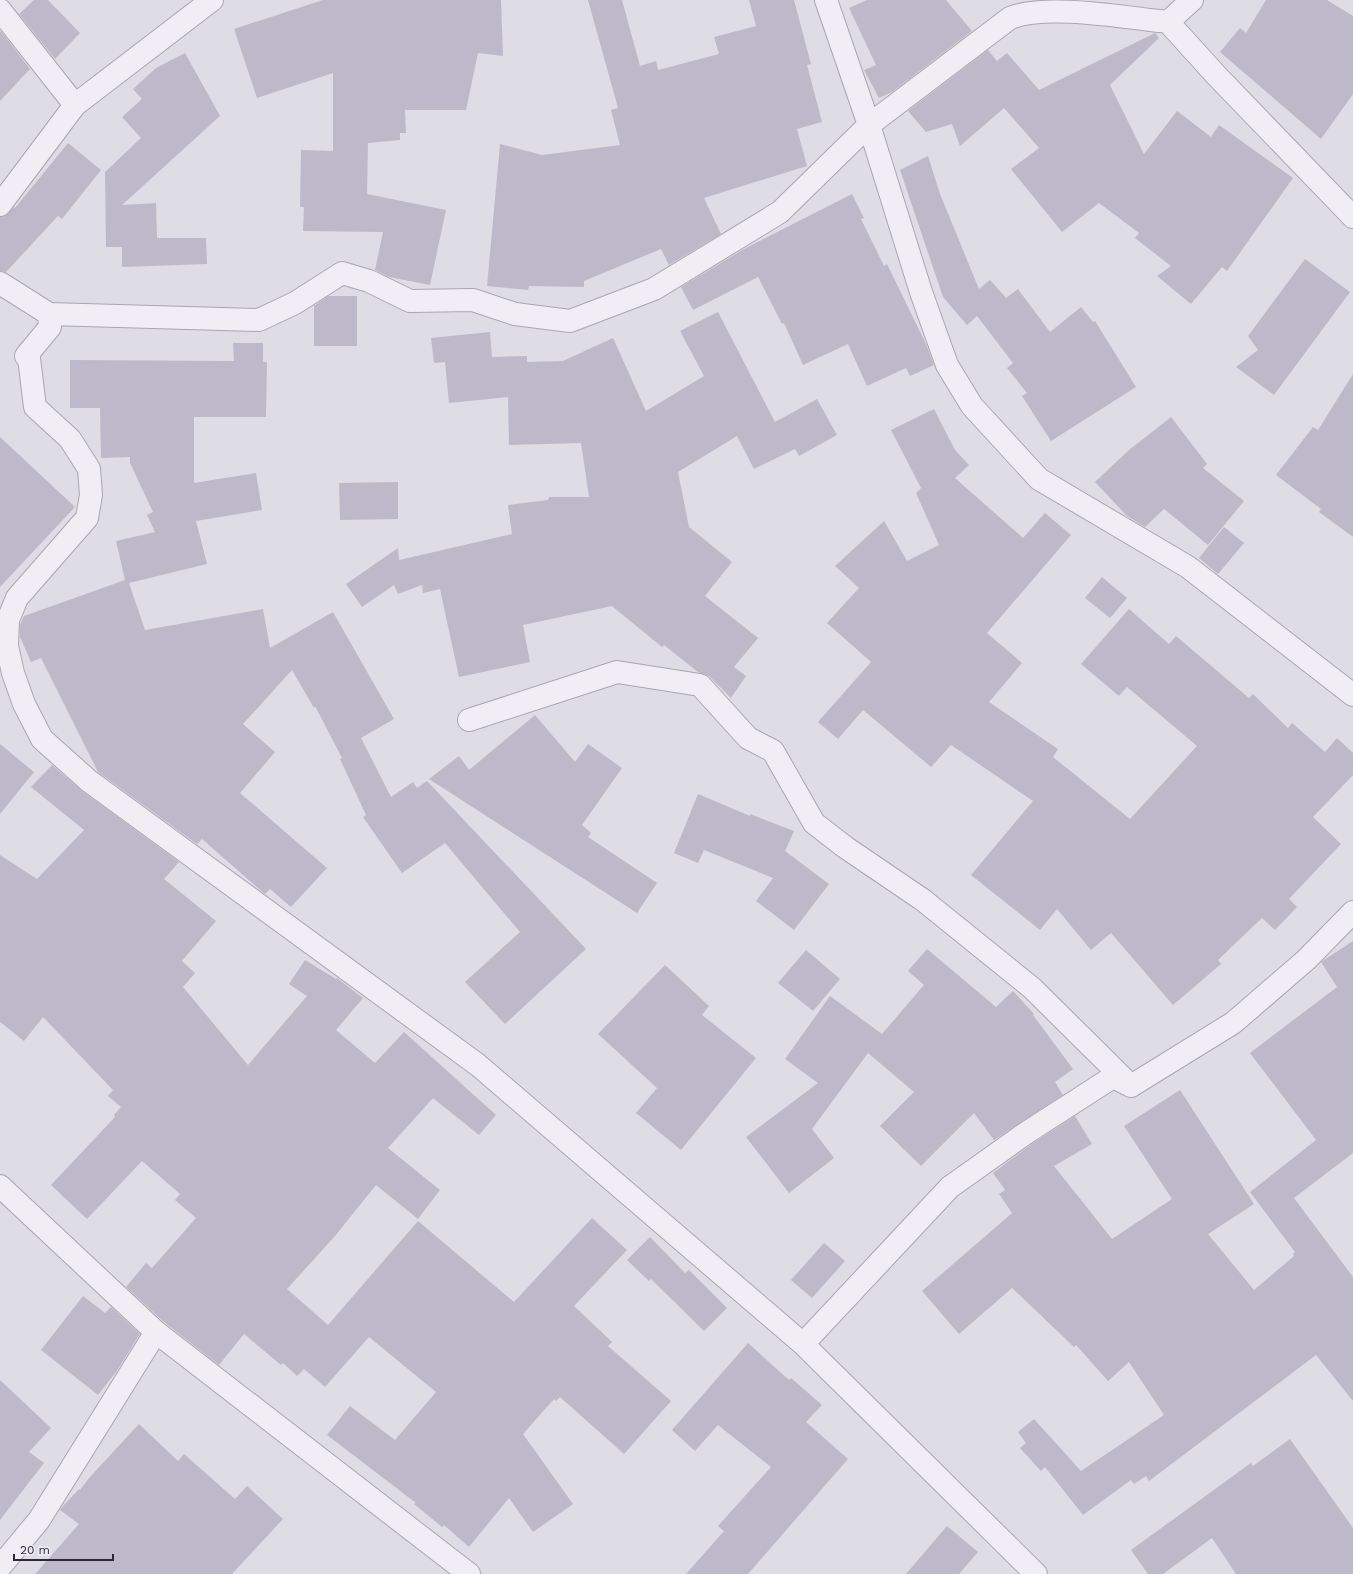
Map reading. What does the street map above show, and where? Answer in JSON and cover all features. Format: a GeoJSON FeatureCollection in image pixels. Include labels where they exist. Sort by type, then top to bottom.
{"type":"FeatureCollection","features":[{"type":"Feature","properties":{"kind":"street"},"geometry":{"type":"LineString","coordinates":[[0,205],[75,105],[212,0]]}},
{"type":"Feature","properties":{"kind":"street"},"geometry":{"type":"LineString","coordinates":[[826,0],[869,125],[921,292],[947,365],[972,406],[1039,479],[1188,567],[1353,695]]}},
{"type":"Feature","properties":{"kind":"street"},"geometry":{"type":"LineString","coordinates":[[1168,22],[1192,0]]}},
{"type":"Feature","properties":{"kind":"street"},"geometry":{"type":"LineString","coordinates":[[0,10],[75,105]]}},
{"type":"Feature","properties":{"kind":"street"},"geometry":{"type":"LineString","coordinates":[[0,283],[49,314],[259,320],[296,304],[342,273],[369,281],[410,302],[473,300],[515,314],[570,321],[654,289],[780,212],[869,125],[1010,18],[1019,14],[1054,12],[1168,22],[1216,75],[1353,217]]}},
{"type":"Feature","properties":{"kind":"street"},"geometry":{"type":"LineString","coordinates":[[49,314],[50,327],[26,356],[29,358],[35,407],[70,439],[89,469],[91,495],[87,518],[17,598],[8,620],[8,646],[13,674],[24,704],[42,739],[89,781],[478,1065],[803,1344],[1036,1574]]}},
{"type":"Feature","properties":{"kind":"street"},"geometry":{"type":"LineString","coordinates":[[468,720],[617,672],[700,685],[748,738],[774,752],[814,823],[845,847],[923,900],[1032,988],[1131,1086]]}},
{"type":"Feature","properties":{"kind":"street"},"geometry":{"type":"LineString","coordinates":[[1131,1086],[1233,1023],[1306,960],[1353,912]]}},
{"type":"Feature","properties":{"kind":"street"},"geometry":{"type":"LineString","coordinates":[[803,1344],[950,1187],[1026,1133],[1113,1077],[1131,1086]]}},
{"type":"Feature","properties":{"kind":"street"},"geometry":{"type":"LineString","coordinates":[[0,1186],[156,1332],[469,1574]]}},
{"type":"Feature","properties":{"kind":"street"},"geometry":{"type":"LineString","coordinates":[[0,1568],[39,1520],[156,1332]]}},
{"type":"Feature","properties":{"kind":"building"},"geometry":{"type":"Polygon","coordinates":[[[34,0],[48,0],[80,33],[55,59],[19,14],[34,0]]]}},
{"type":"Feature","properties":{"kind":"building"},"geometry":{"type":"Polygon","coordinates":[[[323,0],[501,0],[503,56],[478,53],[466,110],[405,110],[406,133],[400,133],[400,140],[368,143],[367,194],[446,210],[430,285],[389,277],[375,270],[383,232],[303,231],[304,207],[300,207],[301,150],[333,151],[333,73],[257,98],[234,29],[323,0]]]}},
{"type":"Feature","properties":{"kind":"building"},"geometry":{"type":"Polygon","coordinates":[[[588,0],[622,0],[640,66],[656,61],[658,70],[719,54],[714,37],[756,26],[749,0],[794,0],[811,64],[807,65],[822,122],[797,129],[807,166],[704,198],[721,234],[669,265],[661,249],[584,281],[584,287],[529,286],[528,290],[487,286],[500,144],[542,155],[620,145],[611,110],[618,108],[588,0]]]}},
{"type":"Feature","properties":{"kind":"building"},"geometry":{"type":"Polygon","coordinates":[[[867,0],[946,0],[972,31],[892,92],[879,98],[864,70],[876,65],[849,8],[867,0]]]}},
{"type":"Feature","properties":{"kind":"building"},"geometry":{"type":"Polygon","coordinates":[[[1266,0],[1327,0],[1353,16],[1353,94],[1321,139],[1220,52],[1240,28],[1246,33],[1266,0]]]}},
{"type":"Feature","properties":{"kind":"building"},"geometry":{"type":"Polygon","coordinates":[[[1,31],[30,69],[0,101],[0,32],[1,31]]]}},
{"type":"Feature","properties":{"kind":"building"},"geometry":{"type":"Polygon","coordinates":[[[1155,33],[1159,38],[1110,85],[1144,154],[1177,111],[1211,137],[1219,125],[1293,178],[1227,271],[1222,267],[1191,304],[1157,276],[1171,266],[1135,238],[1139,233],[1099,203],[1062,232],[1011,169],[1039,148],[1004,108],[960,146],[952,124],[926,132],[908,111],[988,50],[997,61],[1007,53],[1039,90],[1155,33]]]}},
{"type":"Feature","properties":{"kind":"building"},"geometry":{"type":"Polygon","coordinates":[[[185,53],[220,116],[122,205],[156,203],[157,238],[206,238],[207,264],[122,267],[122,247],[106,247],[105,172],[141,138],[122,117],[142,99],[133,89],[156,68],[185,53]]]}},
{"type":"Feature","properties":{"kind":"building"},"geometry":{"type":"Polygon","coordinates":[[[68,143],[101,170],[62,219],[58,216],[6,272],[0,271],[0,217],[5,216],[14,207],[15,208],[68,143]]]}},
{"type":"Feature","properties":{"kind":"building"},"geometry":{"type":"Polygon","coordinates":[[[928,156],[940,194],[979,289],[990,280],[1006,298],[1018,289],[1050,332],[1081,307],[1093,322],[1095,321],[1136,387],[1051,441],[1022,396],[1027,393],[1007,368],[1013,363],[977,316],[967,325],[943,297],[900,170],[928,156]]]}},
{"type":"Feature","properties":{"kind":"building"},"geometry":{"type":"Polygon","coordinates":[[[852,194],[864,218],[861,219],[884,266],[887,264],[926,344],[934,365],[910,376],[906,368],[867,386],[848,344],[803,365],[784,323],[782,324],[758,277],[693,310],[681,287],[744,249],[852,194]]]}},
{"type":"Feature","properties":{"kind":"building"},"geometry":{"type":"Polygon","coordinates":[[[1305,259],[1350,292],[1274,395],[1236,367],[1258,350],[1248,336],[1305,259]]]}},
{"type":"Feature","properties":{"kind":"building"},"geometry":{"type":"Polygon","coordinates":[[[328,296],[357,296],[357,346],[314,346],[314,306],[328,296]]]}},
{"type":"Feature","properties":{"kind":"building"},"geometry":{"type":"Polygon","coordinates":[[[718,312],[775,422],[817,399],[837,435],[799,456],[795,449],[754,469],[737,436],[678,472],[689,527],[732,562],[705,596],[758,638],[734,667],[746,676],[731,698],[709,676],[698,672],[664,645],[662,647],[612,606],[523,625],[530,662],[459,677],[440,589],[423,593],[422,585],[398,594],[394,585],[362,607],[346,584],[398,548],[399,560],[512,534],[508,505],[548,500],[549,497],[589,497],[581,443],[509,445],[508,397],[449,403],[445,362],[434,363],[431,338],[490,332],[492,357],[527,356],[527,362],[563,361],[613,338],[646,411],[704,376],[680,331],[718,312]]]}},
{"type":"Feature","properties":{"kind":"building"},"geometry":{"type":"Polygon","coordinates":[[[233,343],[263,343],[263,362],[267,362],[266,417],[194,417],[194,483],[256,473],[262,510],[196,521],[207,564],[129,583],[145,630],[263,609],[270,648],[333,612],[394,719],[361,738],[391,797],[413,782],[417,788],[427,781],[586,949],[505,1024],[465,982],[520,932],[445,843],[402,873],[363,817],[366,815],[340,759],[342,758],[315,706],[314,708],[292,670],[243,724],[275,752],[240,793],[327,868],[291,907],[270,889],[265,894],[202,839],[197,844],[98,772],[41,658],[31,662],[20,637],[20,625],[24,616],[125,580],[116,541],[155,532],[147,515],[153,512],[130,463],[130,457],[101,458],[100,408],[70,408],[70,360],[234,361],[233,343]]]}},
{"type":"Feature","properties":{"kind":"building"},"geometry":{"type":"Polygon","coordinates":[[[1353,374],[1353,537],[1319,512],[1321,509],[1276,475],[1313,427],[1318,430],[1353,374]]]}},
{"type":"Feature","properties":{"kind":"building"},"geometry":{"type":"Polygon","coordinates":[[[934,409],[955,450],[969,465],[955,478],[1023,538],[1045,513],[1071,535],[987,633],[1022,663],[989,702],[1058,749],[1053,757],[1130,819],[1197,746],[1127,687],[1119,696],[1081,664],[1129,609],[1169,644],[1176,636],[1249,698],[1253,694],[1288,728],[1292,723],[1325,752],[1337,738],[1353,753],[1353,775],[1313,817],[1341,844],[1289,899],[1297,907],[1275,930],[1262,918],[1218,960],[1221,964],[1173,1005],[1111,933],[1091,950],[1057,909],[1040,930],[971,875],[1033,801],[951,745],[931,767],[863,710],[838,739],[818,722],[871,662],[827,623],[859,588],[835,566],[884,521],[907,561],[939,545],[916,493],[921,488],[891,430],[934,409]]]}},
{"type":"Feature","properties":{"kind":"building"},"geometry":{"type":"Polygon","coordinates":[[[1171,417],[1207,464],[1203,468],[1244,501],[1208,545],[1164,509],[1145,527],[1127,516],[1095,482],[1129,450],[1171,417]]]}},
{"type":"Feature","properties":{"kind":"building"},"geometry":{"type":"Polygon","coordinates":[[[0,437],[75,507],[0,587],[0,437]]]}},
{"type":"Feature","properties":{"kind":"building"},"geometry":{"type":"Polygon","coordinates":[[[398,482],[398,519],[340,520],[339,483],[398,482]]]}},
{"type":"Feature","properties":{"kind":"building"},"geometry":{"type":"Polygon","coordinates":[[[1224,527],[1244,543],[1218,574],[1199,558],[1224,527]]]}},
{"type":"Feature","properties":{"kind":"building"},"geometry":{"type":"Polygon","coordinates":[[[1102,577],[1127,598],[1110,618],[1085,598],[1102,577]]]}},
{"type":"Feature","properties":{"kind":"building"},"geometry":{"type":"Polygon","coordinates":[[[535,715],[575,762],[588,744],[622,768],[582,825],[591,833],[588,837],[657,883],[637,913],[429,779],[459,756],[469,770],[535,715]]]}},
{"type":"Feature","properties":{"kind":"building"},"geometry":{"type":"Polygon","coordinates":[[[0,744],[34,772],[0,814],[0,744]]]}},
{"type":"Feature","properties":{"kind":"building"},"geometry":{"type":"Polygon","coordinates":[[[52,765],[82,791],[179,862],[164,879],[216,921],[182,961],[195,973],[183,987],[248,1065],[307,996],[289,984],[305,960],[336,979],[337,978],[363,998],[336,1030],[375,1063],[404,1032],[496,1115],[479,1135],[433,1098],[388,1148],[440,1190],[418,1219],[376,1185],[335,1236],[287,1289],[328,1325],[418,1221],[514,1302],[592,1218],[627,1250],[574,1306],[612,1342],[608,1346],[671,1401],[624,1454],[560,1397],[556,1401],[554,1399],[523,1434],[573,1504],[533,1532],[509,1498],[469,1547],[444,1525],[442,1527],[414,1504],[416,1503],[327,1435],[350,1406],[395,1440],[436,1392],[369,1337],[325,1387],[304,1369],[297,1376],[283,1363],[281,1365],[244,1334],[219,1365],[164,1322],[126,1287],[146,1263],[152,1268],[196,1218],[175,1200],[180,1194],[142,1161],[87,1219],[51,1185],[115,1117],[114,1115],[121,1107],[108,1096],[113,1090],[43,1017],[24,1041],[0,1022],[0,855],[37,879],[84,830],[31,787],[52,765]]]}},
{"type":"Feature","properties":{"kind":"building"},"geometry":{"type":"Polygon","coordinates":[[[698,794],[750,816],[750,814],[794,831],[785,851],[829,884],[794,930],[756,901],[773,878],[704,850],[698,863],[674,853],[698,794]]]}},
{"type":"Feature","properties":{"kind":"building"},"geometry":{"type":"Polygon","coordinates":[[[1353,941],[1353,1153],[1294,1198],[1353,1277],[1353,1401],[1316,1355],[1149,1481],[1146,1476],[1134,1484],[1131,1480],[1083,1515],[1045,1467],[1041,1471],[1020,1448],[1026,1443],[1018,1432],[1034,1419],[1081,1471],[1164,1415],[1129,1362],[1108,1381],[1076,1345],[1074,1347],[1012,1288],[959,1334],[922,1291],[1012,1213],[999,1194],[1005,1190],[993,1173],[1033,1143],[1075,1116],[1092,1144],[1054,1166],[1112,1239],[1172,1199],[1124,1126],[1180,1090],[1254,1204],[1208,1234],[1254,1290],[1294,1256],[1293,1254],[1295,1252],[1250,1192],[1316,1140],[1250,1053],[1337,987],[1321,962],[1353,941]]]}},
{"type":"Feature","properties":{"kind":"building"},"geometry":{"type":"Polygon","coordinates":[[[927,949],[996,1007],[1013,991],[1034,1014],[1033,1015],[1073,1069],[1055,1082],[1063,1095],[994,1140],[974,1113],[921,1166],[880,1126],[914,1092],[868,1053],[812,1129],[834,1158],[789,1193],[746,1137],[818,1083],[785,1059],[830,996],[882,1034],[924,985],[908,971],[927,949]]]}},
{"type":"Feature","properties":{"kind":"building"},"geometry":{"type":"Polygon","coordinates":[[[806,950],[840,979],[813,1011],[778,983],[806,950]]]}},
{"type":"Feature","properties":{"kind":"building"},"geometry":{"type":"Polygon","coordinates":[[[665,965],[709,1006],[702,1015],[756,1058],[681,1150],[636,1113],[657,1088],[598,1034],[665,965]]]}},
{"type":"Feature","properties":{"kind":"building"},"geometry":{"type":"Polygon","coordinates":[[[650,1237],[685,1273],[689,1270],[727,1308],[704,1331],[651,1279],[649,1281],[627,1260],[650,1237]]]}},
{"type":"Feature","properties":{"kind":"building"},"geometry":{"type":"Polygon","coordinates":[[[824,1243],[845,1261],[812,1298],[791,1280],[824,1243]]]}},
{"type":"Feature","properties":{"kind":"building"},"geometry":{"type":"Polygon","coordinates":[[[83,1296],[105,1313],[111,1307],[140,1334],[116,1372],[98,1395],[41,1350],[83,1296]]]}},
{"type":"Feature","properties":{"kind":"building"},"geometry":{"type":"Polygon","coordinates":[[[748,1343],[789,1380],[791,1378],[822,1405],[806,1422],[848,1459],[748,1574],[686,1574],[724,1531],[718,1526],[771,1467],[718,1425],[695,1451],[672,1430],[748,1343]]]}},
{"type":"Feature","properties":{"kind":"building"},"geometry":{"type":"Polygon","coordinates":[[[0,1380],[51,1428],[29,1452],[44,1463],[0,1520],[0,1380]]]}},
{"type":"Feature","properties":{"kind":"building"},"geometry":{"type":"Polygon","coordinates":[[[139,1424],[178,1461],[184,1454],[235,1499],[247,1486],[283,1519],[232,1574],[35,1574],[79,1524],[60,1510],[62,1507],[79,1489],[80,1490],[89,1478],[139,1424]]]}},
{"type":"Feature","properties":{"kind":"building"},"geometry":{"type":"Polygon","coordinates":[[[1290,1439],[1353,1528],[1353,1574],[1236,1574],[1212,1538],[1163,1574],[1148,1574],[1131,1550],[1251,1463],[1253,1466],[1290,1439]]]}},
{"type":"Feature","properties":{"kind":"building"},"geometry":{"type":"Polygon","coordinates":[[[947,1526],[978,1552],[959,1574],[906,1574],[947,1526]]]}}]}
